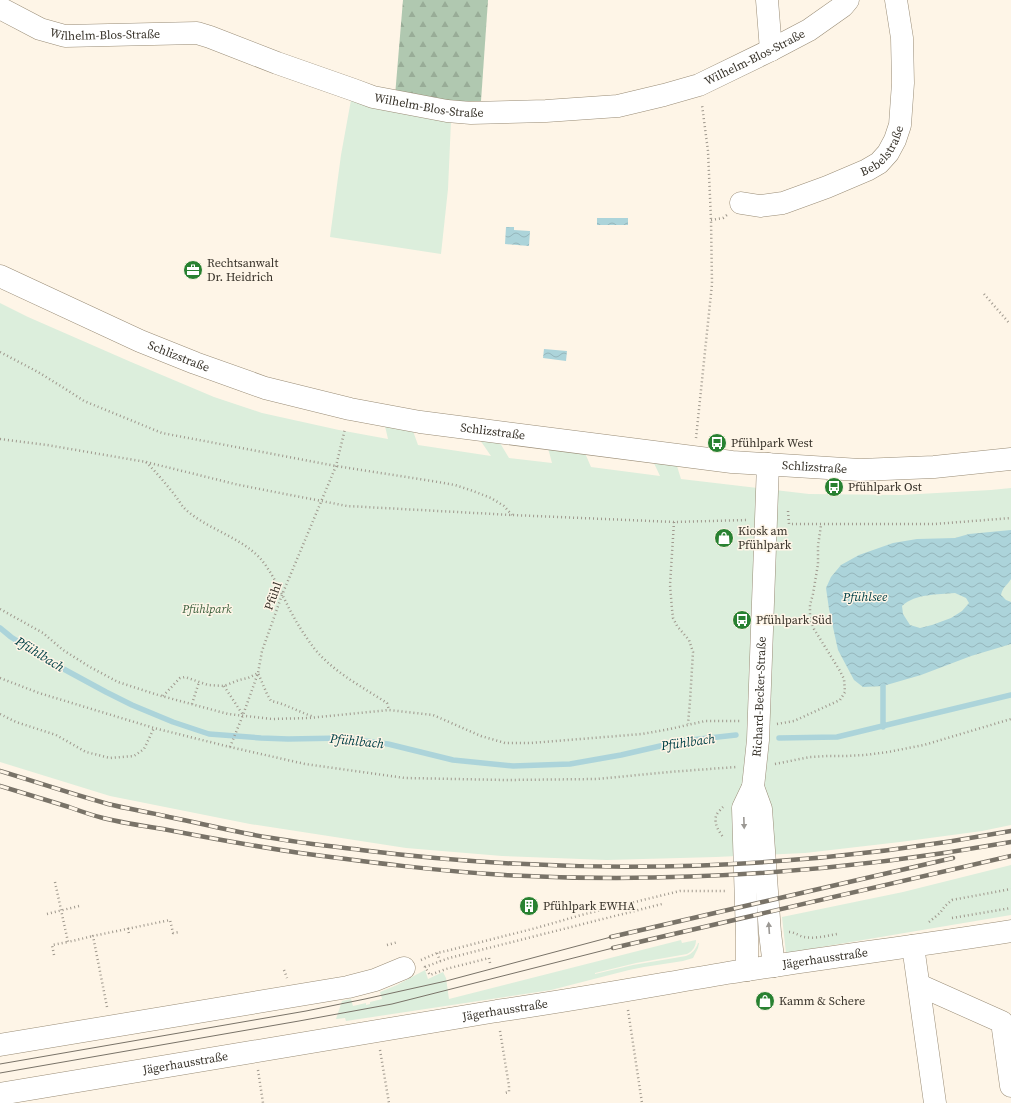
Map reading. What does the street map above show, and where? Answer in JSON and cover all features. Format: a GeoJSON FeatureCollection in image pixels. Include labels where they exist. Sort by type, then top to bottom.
{"type":"FeatureCollection","features":[{"type":"Feature","properties":{"kind":"street"},"geometry":{"type":"LineString","coordinates":[[767,0],[771,50]]}},
{"type":"Feature","properties":{"kind":"street","name":"Wilhelm-Blos-Straße"},"geometry":{"type":"LineString","coordinates":[[0,8],[40,29],[65,36],[197,33],[277,63],[373,96],[447,111],[471,113],[546,111],[618,106],[664,95],[699,84],[771,50],[808,30],[843,6],[848,0]]}},
{"type":"Feature","properties":{"kind":"street","name":"Bebelstraße"},"geometry":{"type":"LineString","coordinates":[[741,203],[760,206],[783,203],[867,170],[879,163],[888,152],[895,140],[900,125],[903,84],[902,38],[896,0]]}},
{"type":"Feature","properties":{"kind":"street","name":"Schlizstraße"},"geometry":{"type":"LineString","coordinates":[[0,276],[140,341],[195,363],[265,388],[350,409],[420,422],[732,462],[860,470],[934,467],[1011,459]]}},
{"type":"Feature","properties":{"kind":"street","name":"Richard-Becker-Straße"},"geometry":{"type":"LineString","coordinates":[[747,970],[743,808],[754,776],[759,724],[768,464]]}},
{"type":"Feature","properties":{"kind":"street","name":"Richard-Becker-Straße"},"geometry":{"type":"LineString","coordinates":[[754,776],[761,809],[770,934],[774,966]]}},
{"type":"Feature","properties":{"kind":"street","name":"Jägerhausstraße"},"geometry":{"type":"LineString","coordinates":[[0,1094],[49,1094],[255,1051],[497,1011],[562,1002],[624,990],[747,970],[1011,931]]}},
{"type":"Feature","properties":{"kind":"street"},"geometry":{"type":"LineString","coordinates":[[914,946],[935,1103]]}},
{"type":"Feature","properties":{"kind":"street"},"geometry":{"type":"LineString","coordinates":[[0,1045],[348,987],[375,980],[404,968]]}},
{"type":"Feature","properties":{"kind":"street"},"geometry":{"type":"LineString","coordinates":[[919,985],[1002,1022],[1011,1086]]}},
{"type":"Feature","properties":{"kind":"path"},"geometry":{"type":"LineString","coordinates":[[694,457],[712,284],[708,151],[699,84]]}},
{"type":"Feature","properties":{"kind":"path"},"geometry":{"type":"LineString","coordinates":[[984,294],[1010,324]]}},
{"type":"Feature","properties":{"kind":"path"},"geometry":{"type":"LineString","coordinates":[[0,352],[38,372],[84,402],[162,433],[190,440],[336,466],[455,485],[491,498],[504,506],[512,515]]}},
{"type":"Feature","properties":{"kind":"path","name":"Pfühl"},"geometry":{"type":"LineString","coordinates":[[230,747],[258,673],[262,651],[282,595],[336,466],[344,432]]}},
{"type":"Feature","properties":{"kind":"path"},"geometry":{"type":"LineString","coordinates":[[0,439],[146,462],[239,485],[347,506],[674,522],[751,519],[753,517],[754,505],[788,506],[789,524],[936,524],[1011,518]]}},
{"type":"Feature","properties":{"kind":"path"},"geometry":{"type":"LineString","coordinates":[[146,462],[184,508],[215,529],[243,544],[265,564],[289,610],[319,654],[345,676],[387,703],[390,710]]}},
{"type":"Feature","properties":{"kind":"path"},"geometry":{"type":"LineString","coordinates":[[674,522],[670,585],[673,618],[676,626],[690,640],[693,652],[688,724]]}},
{"type":"Feature","properties":{"kind":"path"},"geometry":{"type":"LineString","coordinates":[[0,609],[43,633],[63,650],[118,682],[228,714],[272,720],[390,710],[433,716],[481,736],[505,743],[531,743],[642,734],[705,721],[771,725],[794,721],[840,700],[845,692],[844,679],[814,629],[810,618],[810,605],[818,564],[818,546],[821,524]]}},
{"type":"Feature","properties":{"kind":"path"},"geometry":{"type":"LineString","coordinates":[[162,696],[180,678],[185,676],[208,685],[224,686],[258,673],[271,701],[316,717]]}},
{"type":"Feature","properties":{"kind":"path"},"geometry":{"type":"LineString","coordinates":[[0,678],[39,693],[154,728],[230,747],[305,764],[405,778],[506,780],[597,779],[670,772],[754,776],[776,764],[810,757],[865,755],[888,752],[924,745],[1011,719]]}},
{"type":"Feature","properties":{"kind":"path"},"geometry":{"type":"LineString","coordinates":[[192,704],[199,682]]}},
{"type":"Feature","properties":{"kind":"path"},"geometry":{"type":"LineString","coordinates":[[224,686],[243,715]]}},
{"type":"Feature","properties":{"kind":"path"},"geometry":{"type":"LineString","coordinates":[[0,714],[16,722],[56,735],[86,752],[110,758],[134,756],[144,749],[154,728]]}},
{"type":"Feature","properties":{"kind":"path"},"geometry":{"type":"LineString","coordinates":[[55,882],[68,942]]}},
{"type":"Feature","properties":{"kind":"path"},"geometry":{"type":"LineString","coordinates":[[936,920],[929,922],[952,900],[1011,889]]}},
{"type":"Feature","properties":{"kind":"path"},"geometry":{"type":"LineString","coordinates":[[404,968],[437,953],[584,914],[680,891],[729,891]]}},
{"type":"Feature","properties":{"kind":"path"},"geometry":{"type":"LineString","coordinates":[[490,963],[489,958],[446,969],[430,976],[425,967],[440,961],[662,904]]}},
{"type":"Feature","properties":{"kind":"path"},"geometry":{"type":"LineString","coordinates":[[47,914],[79,906]]}},
{"type":"Feature","properties":{"kind":"path"},"geometry":{"type":"LineString","coordinates":[[950,918],[1011,908]]}},
{"type":"Feature","properties":{"kind":"path"},"geometry":{"type":"LineString","coordinates":[[54,955],[52,945],[170,920],[173,933],[179,932]]}},
{"type":"Feature","properties":{"kind":"path"},"geometry":{"type":"LineString","coordinates":[[128,928],[129,934]]}},
{"type":"Feature","properties":{"kind":"path"},"geometry":{"type":"LineString","coordinates":[[93,936],[111,1026]]}},
{"type":"Feature","properties":{"kind":"path"},"geometry":{"type":"LineString","coordinates":[[386,945],[398,942]]}},
{"type":"Feature","properties":{"kind":"path"},"geometry":{"type":"LineString","coordinates":[[437,953],[440,961]]}},
{"type":"Feature","properties":{"kind":"path"},"geometry":{"type":"LineString","coordinates":[[624,990],[642,1103]]}},
{"type":"Feature","properties":{"kind":"path"},"geometry":{"type":"LineString","coordinates":[[497,1011],[509,1086],[509,1092],[505,1093]]}},
{"type":"Feature","properties":{"kind":"path"},"geometry":{"type":"LineString","coordinates":[[377,1032],[389,1103]]}},
{"type":"Feature","properties":{"kind":"path"},"geometry":{"type":"LineString","coordinates":[[255,1051],[263,1103]]}},
{"type":"Feature","properties":{"kind":"green space"},"geometry":{"type":"Polygon","coordinates":[[[403,0],[488,0],[481,101],[437,102],[395,96],[403,0]]]}},
{"type":"Feature","properties":{"kind":"green space"},"geometry":{"type":"Polygon","coordinates":[[[351,100],[451,121],[448,189],[441,254],[330,237],[341,155],[351,100]]]}},
{"type":"Feature","properties":{"kind":"green space","name":"Pfühlpark"},"geometry":{"type":"Polygon","coordinates":[[[0,303],[28,317],[214,397],[262,413],[388,439],[385,426],[413,431],[418,445],[491,456],[480,440],[500,443],[509,458],[552,463],[548,448],[585,453],[591,467],[660,476],[653,461],[676,463],[681,479],[809,494],[901,495],[1011,488],[1011,825],[982,831],[805,853],[607,860],[502,856],[406,848],[250,824],[110,796],[0,762],[0,303]]]}},
{"type":"Feature","properties":{"kind":"green space"},"geometry":{"type":"Polygon","coordinates":[[[1011,865],[1011,915],[786,953],[782,917],[903,892],[1011,865]]]}},
{"type":"Feature","properties":{"kind":"green space"},"geometry":{"type":"Polygon","coordinates":[[[681,940],[682,943],[696,940],[694,948],[687,954],[636,963],[595,974],[633,965],[686,956],[694,951],[699,943],[693,958],[629,970],[551,990],[346,1021],[345,1018],[336,1019],[342,1001],[351,999],[353,1006],[366,1003],[366,1005],[370,1004],[370,1002],[382,999],[380,992],[425,970],[428,979],[443,972],[446,978],[449,999],[681,940]]]}},
{"type":"Feature","properties":{"kind":"water"},"geometry":{"type":"Polygon","coordinates":[[[597,218],[628,218],[628,225],[597,225],[597,218]]]}},
{"type":"Feature","properties":{"kind":"water"},"geometry":{"type":"Polygon","coordinates":[[[506,227],[514,227],[514,230],[530,231],[529,246],[505,244],[506,227]]]}},
{"type":"Feature","properties":{"kind":"water"},"geometry":{"type":"Polygon","coordinates":[[[544,349],[567,351],[566,361],[543,358],[544,349]]]}},
{"type":"Feature","properties":{"kind":"water","name":"Pfühlsee"},"geometry":{"type":"Polygon","coordinates":[[[1011,530],[1011,579],[1001,595],[1006,600],[1011,602],[1011,644],[971,656],[921,675],[883,686],[863,687],[854,680],[838,650],[826,588],[831,577],[841,565],[859,555],[893,543],[917,539],[955,538],[969,534],[1011,530]],[[955,593],[920,597],[902,606],[903,614],[910,625],[920,628],[932,625],[951,618],[962,611],[969,603],[966,598],[955,593]]]}},
{"type":"Feature","properties":{"kind":"waterway","name":"Pfühlbach"},"geometry":{"type":"LineString","coordinates":[[0,628],[11,637],[47,660],[106,692],[132,705],[173,722],[209,734],[288,739],[343,738],[388,744],[453,760],[513,766],[570,764],[621,755],[682,741],[736,735]]}},
{"type":"Feature","properties":{"kind":"waterway"},"geometry":{"type":"LineString","coordinates":[[883,686],[883,727]]}},
{"type":"Feature","properties":{"kind":"waterway","name":"Pfühlbach"},"geometry":{"type":"LineString","coordinates":[[779,738],[837,737],[1011,695]]}},
{"type":"Feature","properties":{"kind":"tram line"},"geometry":{"type":"LineString","coordinates":[[0,1064],[306,1011],[365,999],[446,981],[611,937]]}},
{"type":"Feature","properties":{"kind":"tram line"},"geometry":{"type":"LineString","coordinates":[[0,1073],[392,1004],[613,948]]}},
{"type":"Feature","properties":{"kind":"railway"},"geometry":{"type":"LineString","coordinates":[[0,771],[108,804],[259,836],[302,843],[442,859],[524,864],[687,866],[768,862],[850,855],[1011,831]]}},
{"type":"Feature","properties":{"kind":"railway"},"geometry":{"type":"LineString","coordinates":[[0,786],[103,818],[232,842],[377,863],[505,875],[632,878],[759,873],[885,861],[1011,842]]}},
{"type":"Feature","properties":{"kind":"railway"},"geometry":{"type":"LineString","coordinates":[[613,948],[1011,856]]}},
{"type":"Feature","properties":{"kind":"railway"},"geometry":{"type":"LineString","coordinates":[[611,937],[953,858]]}},
{"type":"Feature","properties":{"kind":"place","name":"Rechtsanwalt Dr. Heidrich"},"geometry":{"type":"Point","coordinates":[193,270]}},
{"type":"Feature","properties":{"kind":"place","name":"Pfühlpark West"},"geometry":{"type":"Point","coordinates":[717,443]}},
{"type":"Feature","properties":{"kind":"place","name":"Pfühlpark Ost"},"geometry":{"type":"Point","coordinates":[834,487]}},
{"type":"Feature","properties":{"kind":"place","name":"Kiosk am Pfühlpark"},"geometry":{"type":"Point","coordinates":[724,538]}},
{"type":"Feature","properties":{"kind":"place","name":"Pfühlpark Süd"},"geometry":{"type":"Point","coordinates":[742,620]}},
{"type":"Feature","properties":{"kind":"place","name":"Pfühlpark EWHA"},"geometry":{"type":"Point","coordinates":[529,906]}},
{"type":"Feature","properties":{"kind":"place","name":"Kamm & Schere"},"geometry":{"type":"Point","coordinates":[765,1001]}}]}
